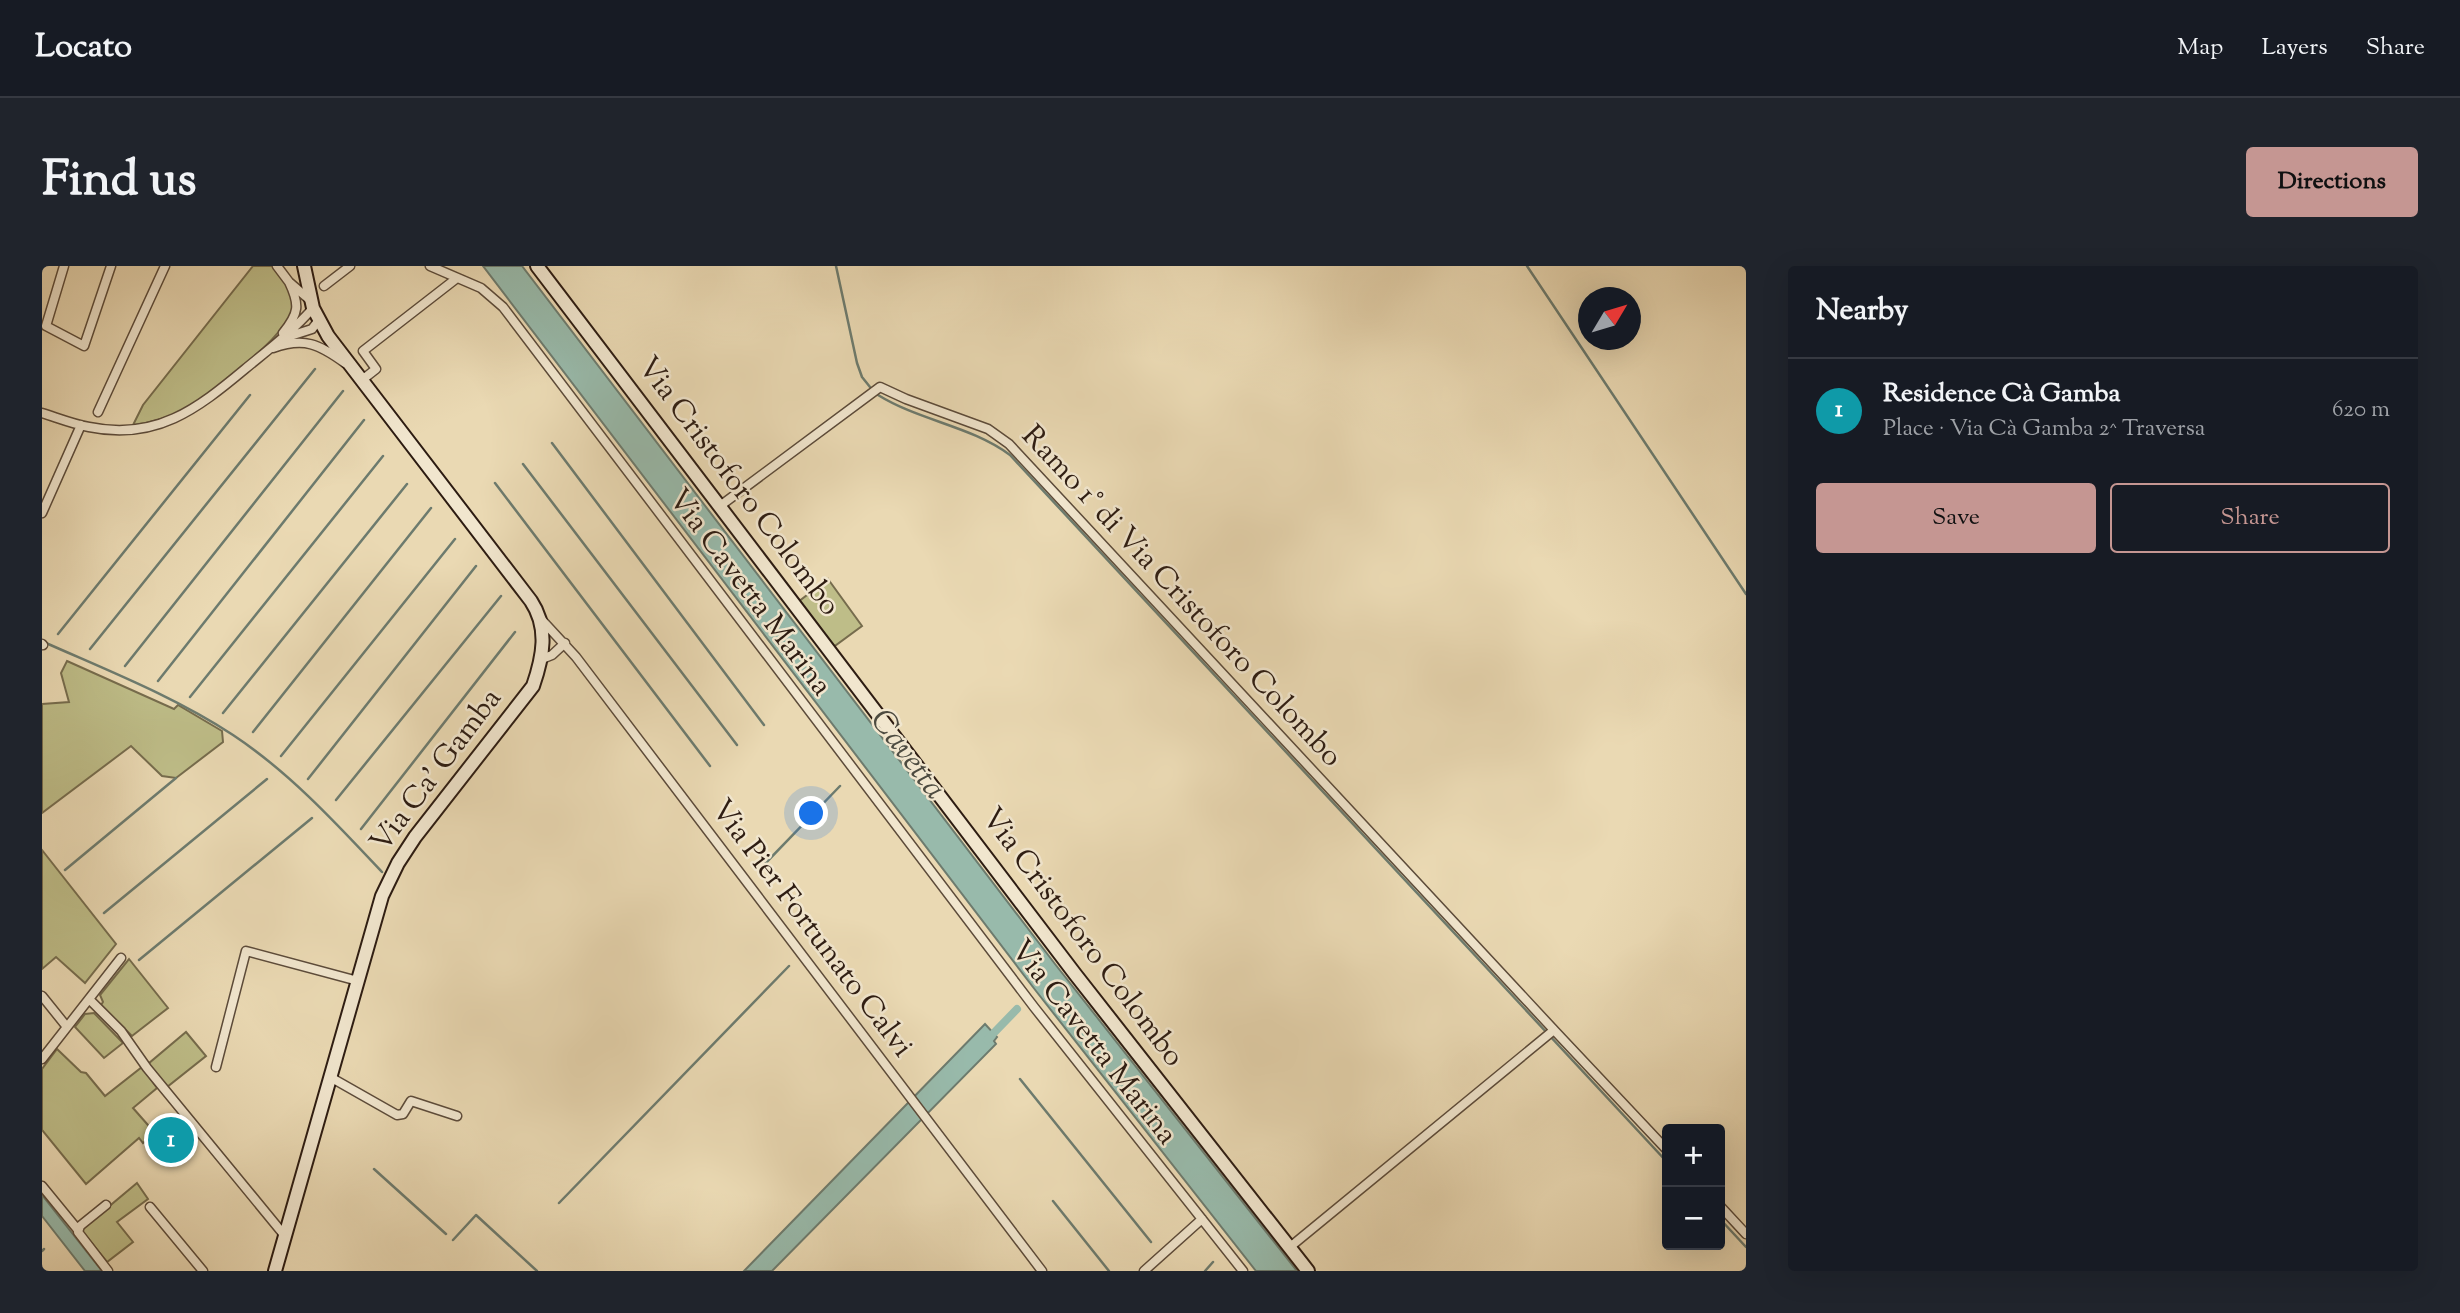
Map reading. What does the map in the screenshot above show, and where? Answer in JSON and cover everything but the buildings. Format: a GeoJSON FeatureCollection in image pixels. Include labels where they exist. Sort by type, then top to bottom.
{"type":"FeatureCollection","features":[{"type":"Feature","properties":{"kind":"street"},"geometry":{"type":"LineString","coordinates":[[64,266],[46,326],[84,346],[111,266]]}},
{"type":"Feature","properties":{"kind":"street"},"geometry":{"type":"LineString","coordinates":[[98,412],[165,266]]}},
{"type":"Feature","properties":{"kind":"street"},"geometry":{"type":"LineString","coordinates":[[274,345],[312,329],[314,309],[277,266]]}},
{"type":"Feature","properties":{"kind":"street","name":"Via Ca' Gamba"},"geometry":{"type":"LineString","coordinates":[[275,1271],[377,908],[398,863],[415,837],[533,686],[544,644],[540,618],[524,591],[328,336],[314,309],[304,266]]}},
{"type":"Feature","properties":{"kind":"street"},"geometry":{"type":"LineString","coordinates":[[324,286],[350,266]]}},
{"type":"Feature","properties":{"kind":"street","name":"Via Cavetta Marina"},"geometry":{"type":"LineString","coordinates":[[430,266],[481,288],[503,307],[1034,1007],[1242,1271]]}},
{"type":"Feature","properties":{"kind":"street","name":"Via Cristoforo Colombo"},"geometry":{"type":"LineString","coordinates":[[537,266],[1092,995],[1308,1271]]}},
{"type":"Feature","properties":{"kind":"street"},"geometry":{"type":"LineString","coordinates":[[362,380],[376,369],[363,351],[457,278]]}},
{"type":"Feature","properties":{"kind":"street"},"geometry":{"type":"LineString","coordinates":[[274,345],[296,311],[297,299],[289,282]]}},
{"type":"Feature","properties":{"kind":"street"},"geometry":{"type":"LineString","coordinates":[[42,413],[81,425],[114,430],[144,428],[169,421],[194,410],[314,309]]}},
{"type":"Feature","properties":{"kind":"street"},"geometry":{"type":"LineString","coordinates":[[274,345],[299,341],[308,343],[353,368]]}},
{"type":"Feature","properties":{"kind":"street","name":"Ramo 1° di Via Cristoforo Colombo"},"geometry":{"type":"LineString","coordinates":[[720,506],[880,387],[905,399],[988,429],[1018,454],[1550,1033]]}},
{"type":"Feature","properties":{"kind":"street"},"geometry":{"type":"LineString","coordinates":[[42,513],[81,425]]}},
{"type":"Feature","properties":{"kind":"street","name":"Via Pier Fortunato Calvi"},"geometry":{"type":"LineString","coordinates":[[540,618],[565,643],[1042,1271]]}},
{"type":"Feature","properties":{"kind":"street"},"geometry":{"type":"LineString","coordinates":[[542,659],[552,655],[565,643]]}},
{"type":"Feature","properties":{"kind":"street"},"geometry":{"type":"LineString","coordinates":[[216,1068],[246,951],[358,981]]}},
{"type":"Feature","properties":{"kind":"street"},"geometry":{"type":"LineString","coordinates":[[42,1059],[121,958]]}},
{"type":"Feature","properties":{"kind":"street"},"geometry":{"type":"LineString","coordinates":[[42,996],[67,1027]]}},
{"type":"Feature","properties":{"kind":"street"},"geometry":{"type":"LineString","coordinates":[[89,999],[121,1031],[147,1068],[285,1236]]}},
{"type":"Feature","properties":{"kind":"street"},"geometry":{"type":"LineString","coordinates":[[1290,1247],[1550,1033],[1662,1145]]}},
{"type":"Feature","properties":{"kind":"street"},"geometry":{"type":"LineString","coordinates":[[330,1077],[397,1115],[403,1114],[411,1101],[457,1116]]}},
{"type":"Feature","properties":{"kind":"street"},"geometry":{"type":"LineString","coordinates":[[42,1186],[108,1271]]}},
{"type":"Feature","properties":{"kind":"street"},"geometry":{"type":"LineString","coordinates":[[78,1230],[106,1205]]}},
{"type":"Feature","properties":{"kind":"street"},"geometry":{"type":"LineString","coordinates":[[150,1207],[203,1271]]}},
{"type":"Feature","properties":{"kind":"street"},"geometry":{"type":"LineString","coordinates":[[1725,1211],[1746,1234]]}},
{"type":"Feature","properties":{"kind":"street"},"geometry":{"type":"LineString","coordinates":[[1144,1271],[1182,1234],[1202,1219]]}},
{"type":"Feature","properties":{"kind":"shaded area"},"geometry":{"type":"Polygon","coordinates":[[[253,266],[272,266],[291,292],[294,302],[290,315],[280,330],[247,363],[192,405],[168,417],[133,425],[143,405],[253,266]]]}},
{"type":"Feature","properties":{"kind":"shaded area","name":"Cavetta"},"geometry":{"type":"Polygon","coordinates":[[[483,266],[522,266],[1055,964],[1297,1271],[1256,1271],[1036,991],[483,266]]]}},
{"type":"Feature","properties":{"kind":"shaded area"},"geometry":{"type":"Polygon","coordinates":[[[828,579],[862,626],[832,648],[798,602],[828,579]]]}},
{"type":"Feature","properties":{"kind":"shaded area"},"geometry":{"type":"Polygon","coordinates":[[[67,661],[174,709],[178,705],[222,731],[223,742],[176,778],[162,776],[131,746],[42,813],[42,704],[69,702],[61,673],[67,661]]]}},
{"type":"Feature","properties":{"kind":"shaded area"},"geometry":{"type":"Polygon","coordinates":[[[42,850],[116,944],[85,983],[56,957],[42,969],[42,850]]]}},
{"type":"Feature","properties":{"kind":"shaded area"},"geometry":{"type":"Polygon","coordinates":[[[129,959],[168,1008],[132,1036],[101,1005],[103,1002],[100,995],[129,959]]]}},
{"type":"Feature","properties":{"kind":"shaded area"},"geometry":{"type":"Polygon","coordinates":[[[94,1013],[123,1043],[104,1058],[75,1027],[85,1014],[94,1013]]]}},
{"type":"Feature","properties":{"kind":"shaded area"},"geometry":{"type":"Polygon","coordinates":[[[985,1024],[997,1037],[994,1041],[996,1044],[772,1271],[744,1271],[985,1024]]]}},
{"type":"Feature","properties":{"kind":"shaded area"},"geometry":{"type":"Polygon","coordinates":[[[186,1032],[206,1056],[167,1087],[148,1064],[186,1032]]]}},
{"type":"Feature","properties":{"kind":"shaded area"},"geometry":{"type":"Polygon","coordinates":[[[57,1049],[81,1072],[86,1073],[105,1096],[142,1067],[157,1088],[133,1108],[155,1133],[143,1143],[139,1138],[86,1184],[42,1130],[42,1069],[57,1049]]]}},
{"type":"Feature","properties":{"kind":"shaded area"},"geometry":{"type":"Polygon","coordinates":[[[137,1183],[148,1199],[117,1222],[133,1242],[107,1262],[81,1230],[137,1183]]]}},
{"type":"Feature","properties":{"kind":"shaded area"},"geometry":{"type":"Polygon","coordinates":[[[42,1195],[102,1271],[85,1271],[42,1216],[42,1195]]]}},
{"type":"Feature","properties":{"kind":"waterway"},"geometry":{"type":"LineString","coordinates":[[836,266],[857,363],[862,377],[870,387]]}},
{"type":"Feature","properties":{"kind":"waterway"},"geometry":{"type":"LineString","coordinates":[[1527,266],[1746,594]]}},
{"type":"Feature","properties":{"kind":"waterway"},"geometry":{"type":"LineString","coordinates":[[90,649],[315,369]]}},
{"type":"Feature","properties":{"kind":"waterway"},"geometry":{"type":"LineString","coordinates":[[125,666],[343,391]]}},
{"type":"Feature","properties":{"kind":"waterway"},"geometry":{"type":"LineString","coordinates":[[58,634],[250,395]]}},
{"type":"Feature","properties":{"kind":"waterway"},"geometry":{"type":"LineString","coordinates":[[878,395],[894,404],[979,437],[1010,455],[1662,1157]]}},
{"type":"Feature","properties":{"kind":"waterway"},"geometry":{"type":"LineString","coordinates":[[158,681],[364,420]]}},
{"type":"Feature","properties":{"kind":"waterway"},"geometry":{"type":"LineString","coordinates":[[552,443],[764,725]]}},
{"type":"Feature","properties":{"kind":"waterway"},"geometry":{"type":"LineString","coordinates":[[190,697],[383,456]]}},
{"type":"Feature","properties":{"kind":"waterway"},"geometry":{"type":"LineString","coordinates":[[523,464],[737,745]]}},
{"type":"Feature","properties":{"kind":"waterway"},"geometry":{"type":"LineString","coordinates":[[495,483],[710,766]]}},
{"type":"Feature","properties":{"kind":"waterway"},"geometry":{"type":"LineString","coordinates":[[223,713],[407,484]]}},
{"type":"Feature","properties":{"kind":"waterway"},"geometry":{"type":"LineString","coordinates":[[253,732],[431,508]]}},
{"type":"Feature","properties":{"kind":"waterway"},"geometry":{"type":"LineString","coordinates":[[281,756],[455,539]]}},
{"type":"Feature","properties":{"kind":"waterway"},"geometry":{"type":"LineString","coordinates":[[308,779],[476,566]]}},
{"type":"Feature","properties":{"kind":"waterway"},"geometry":{"type":"LineString","coordinates":[[336,800],[501,596]]}},
{"type":"Feature","properties":{"kind":"waterway"},"geometry":{"type":"LineString","coordinates":[[361,829],[515,632]]}},
{"type":"Feature","properties":{"kind":"waterway"},"geometry":{"type":"LineString","coordinates":[[46,643],[165,697],[233,735],[293,782],[382,872]]}},
{"type":"Feature","properties":{"kind":"waterway"},"geometry":{"type":"LineString","coordinates":[[65,870],[176,778]]}},
{"type":"Feature","properties":{"kind":"waterway"},"geometry":{"type":"LineString","coordinates":[[104,913],[267,779]]}},
{"type":"Feature","properties":{"kind":"waterway"},"geometry":{"type":"LineString","coordinates":[[760,869],[840,786]]}},
{"type":"Feature","properties":{"kind":"waterway"},"geometry":{"type":"LineString","coordinates":[[139,960],[312,818]]}},
{"type":"Feature","properties":{"kind":"waterway"},"geometry":{"type":"LineString","coordinates":[[559,1203],[789,966]]}},
{"type":"Feature","properties":{"kind":"waterway"},"geometry":{"type":"LineString","coordinates":[[987,1040],[1017,1009]]}},
{"type":"Feature","properties":{"kind":"waterway"},"geometry":{"type":"LineString","coordinates":[[1020,1079],[1151,1242]]}},
{"type":"Feature","properties":{"kind":"waterway"},"geometry":{"type":"LineString","coordinates":[[374,1169],[446,1234]]}},
{"type":"Feature","properties":{"kind":"waterway"},"geometry":{"type":"LineString","coordinates":[[1053,1201],[1109,1271]]}},
{"type":"Feature","properties":{"kind":"waterway"},"geometry":{"type":"LineString","coordinates":[[453,1240],[476,1215],[537,1271]]}},
{"type":"Feature","properties":{"kind":"waterway"},"geometry":{"type":"LineString","coordinates":[[1725,1224],[1746,1247]]}},
{"type":"Feature","properties":{"kind":"waterway"},"geometry":{"type":"LineString","coordinates":[[1205,1271],[1213,1262]]}},
{"type":"Feature","properties":{"kind":"place","name":"Residence Cà Gamba"},"geometry":{"type":"Point","coordinates":[171,1140]}}]}
